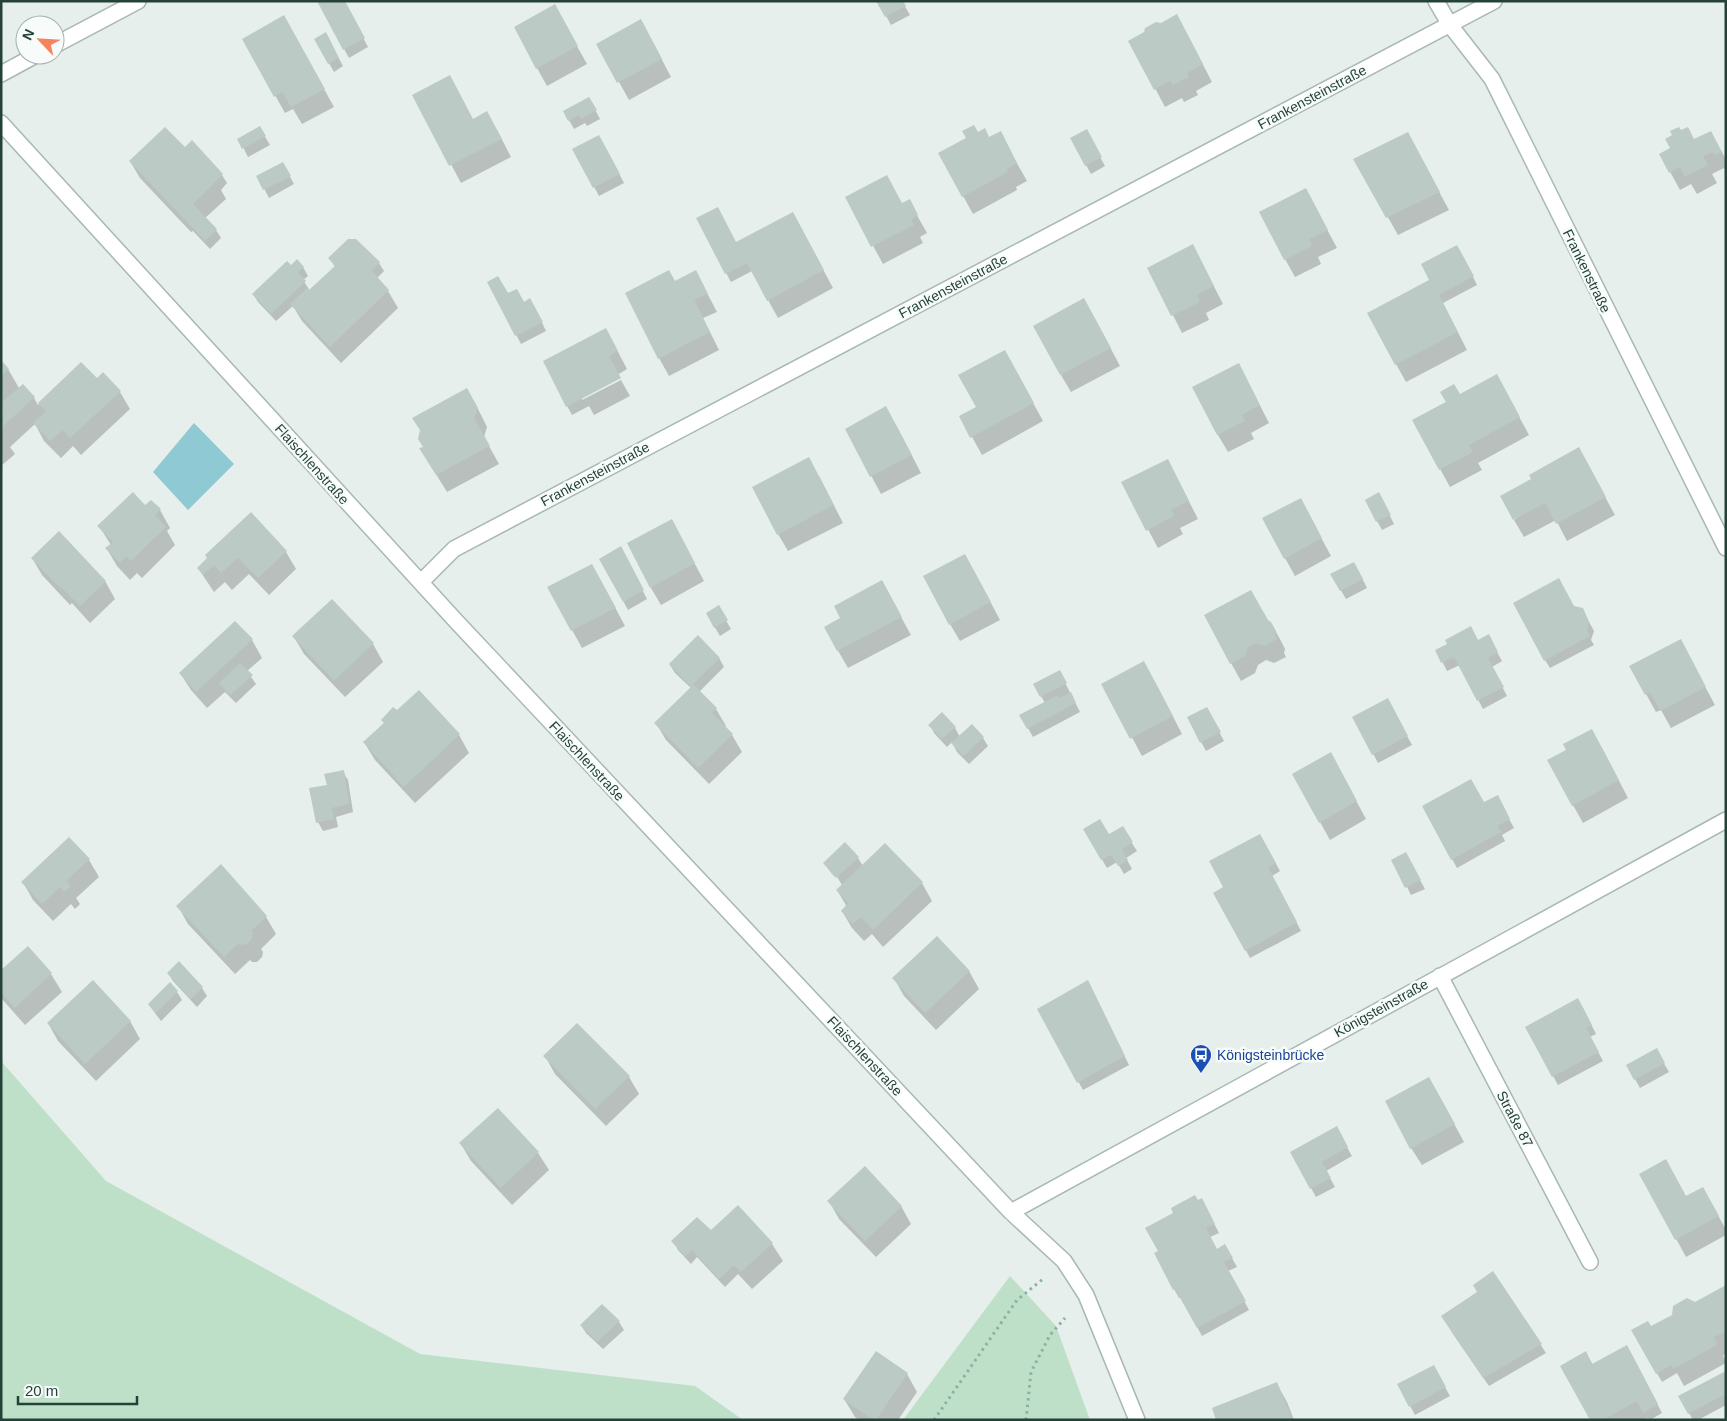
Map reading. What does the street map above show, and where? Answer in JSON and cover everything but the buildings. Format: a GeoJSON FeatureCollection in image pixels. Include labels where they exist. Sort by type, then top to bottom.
{"type":"FeatureCollection","features":[{"type":"Feature","properties":{"kind":"street"},"geometry":{"type":"LineString","coordinates":[[65,40],[138,1]]}},
{"type":"Feature","properties":{"kind":"street","name":"Frankenstraße"},"geometry":{"type":"LineString","coordinates":[[1436,1],[1450,25],[1492,79],[1726,548]]}},
{"type":"Feature","properties":{"kind":"street","name":"Frankensteinstraße"},"geometry":{"type":"LineString","coordinates":[[421,582],[454,548],[1494,1]]}},
{"type":"Feature","properties":{"kind":"street"},"geometry":{"type":"LineString","coordinates":[[1,74],[18,65]]}},
{"type":"Feature","properties":{"kind":"street","name":"Flaischlenstraße"},"geometry":{"type":"LineString","coordinates":[[1,123],[421,582],[1011,1212],[1064,1261],[1086,1296],[1137,1420]]}},
{"type":"Feature","properties":{"kind":"street","name":"Königsteinstraße"},"geometry":{"type":"LineString","coordinates":[[1011,1212],[1726,820]]}},
{"type":"Feature","properties":{"kind":"street","name":"Straße 87"},"geometry":{"type":"LineString","coordinates":[[1440,976],[1590,1262]]}},
{"type":"Feature","properties":{"kind":"path"},"geometry":{"type":"LineString","coordinates":[[934,1420],[1017,1300],[1064,1261]]}},
{"type":"Feature","properties":{"kind":"path"},"geometry":{"type":"LineString","coordinates":[[1026,1420],[1031,1372],[1050,1335],[1086,1296]]}},
{"type":"Feature","properties":{"kind":"green space"},"geometry":{"type":"Polygon","coordinates":[[[1,1061],[106,1181],[420,1354],[695,1386],[743,1420],[1,1420],[1,1061]]]}},
{"type":"Feature","properties":{"kind":"green space"},"geometry":{"type":"Polygon","coordinates":[[[1010,1276],[1056,1326],[1090,1420],[903,1420],[1010,1276]]]}},
{"type":"Feature","properties":{"kind":"water"},"geometry":{"type":"Polygon","coordinates":[[[194,423],[234,464],[188,510],[153,472],[194,423]]]}},
{"type":"Feature","properties":{"kind":"place","name":"Königsteinbrücke"},"geometry":{"type":"Point","coordinates":[1201,1074]}}]}
